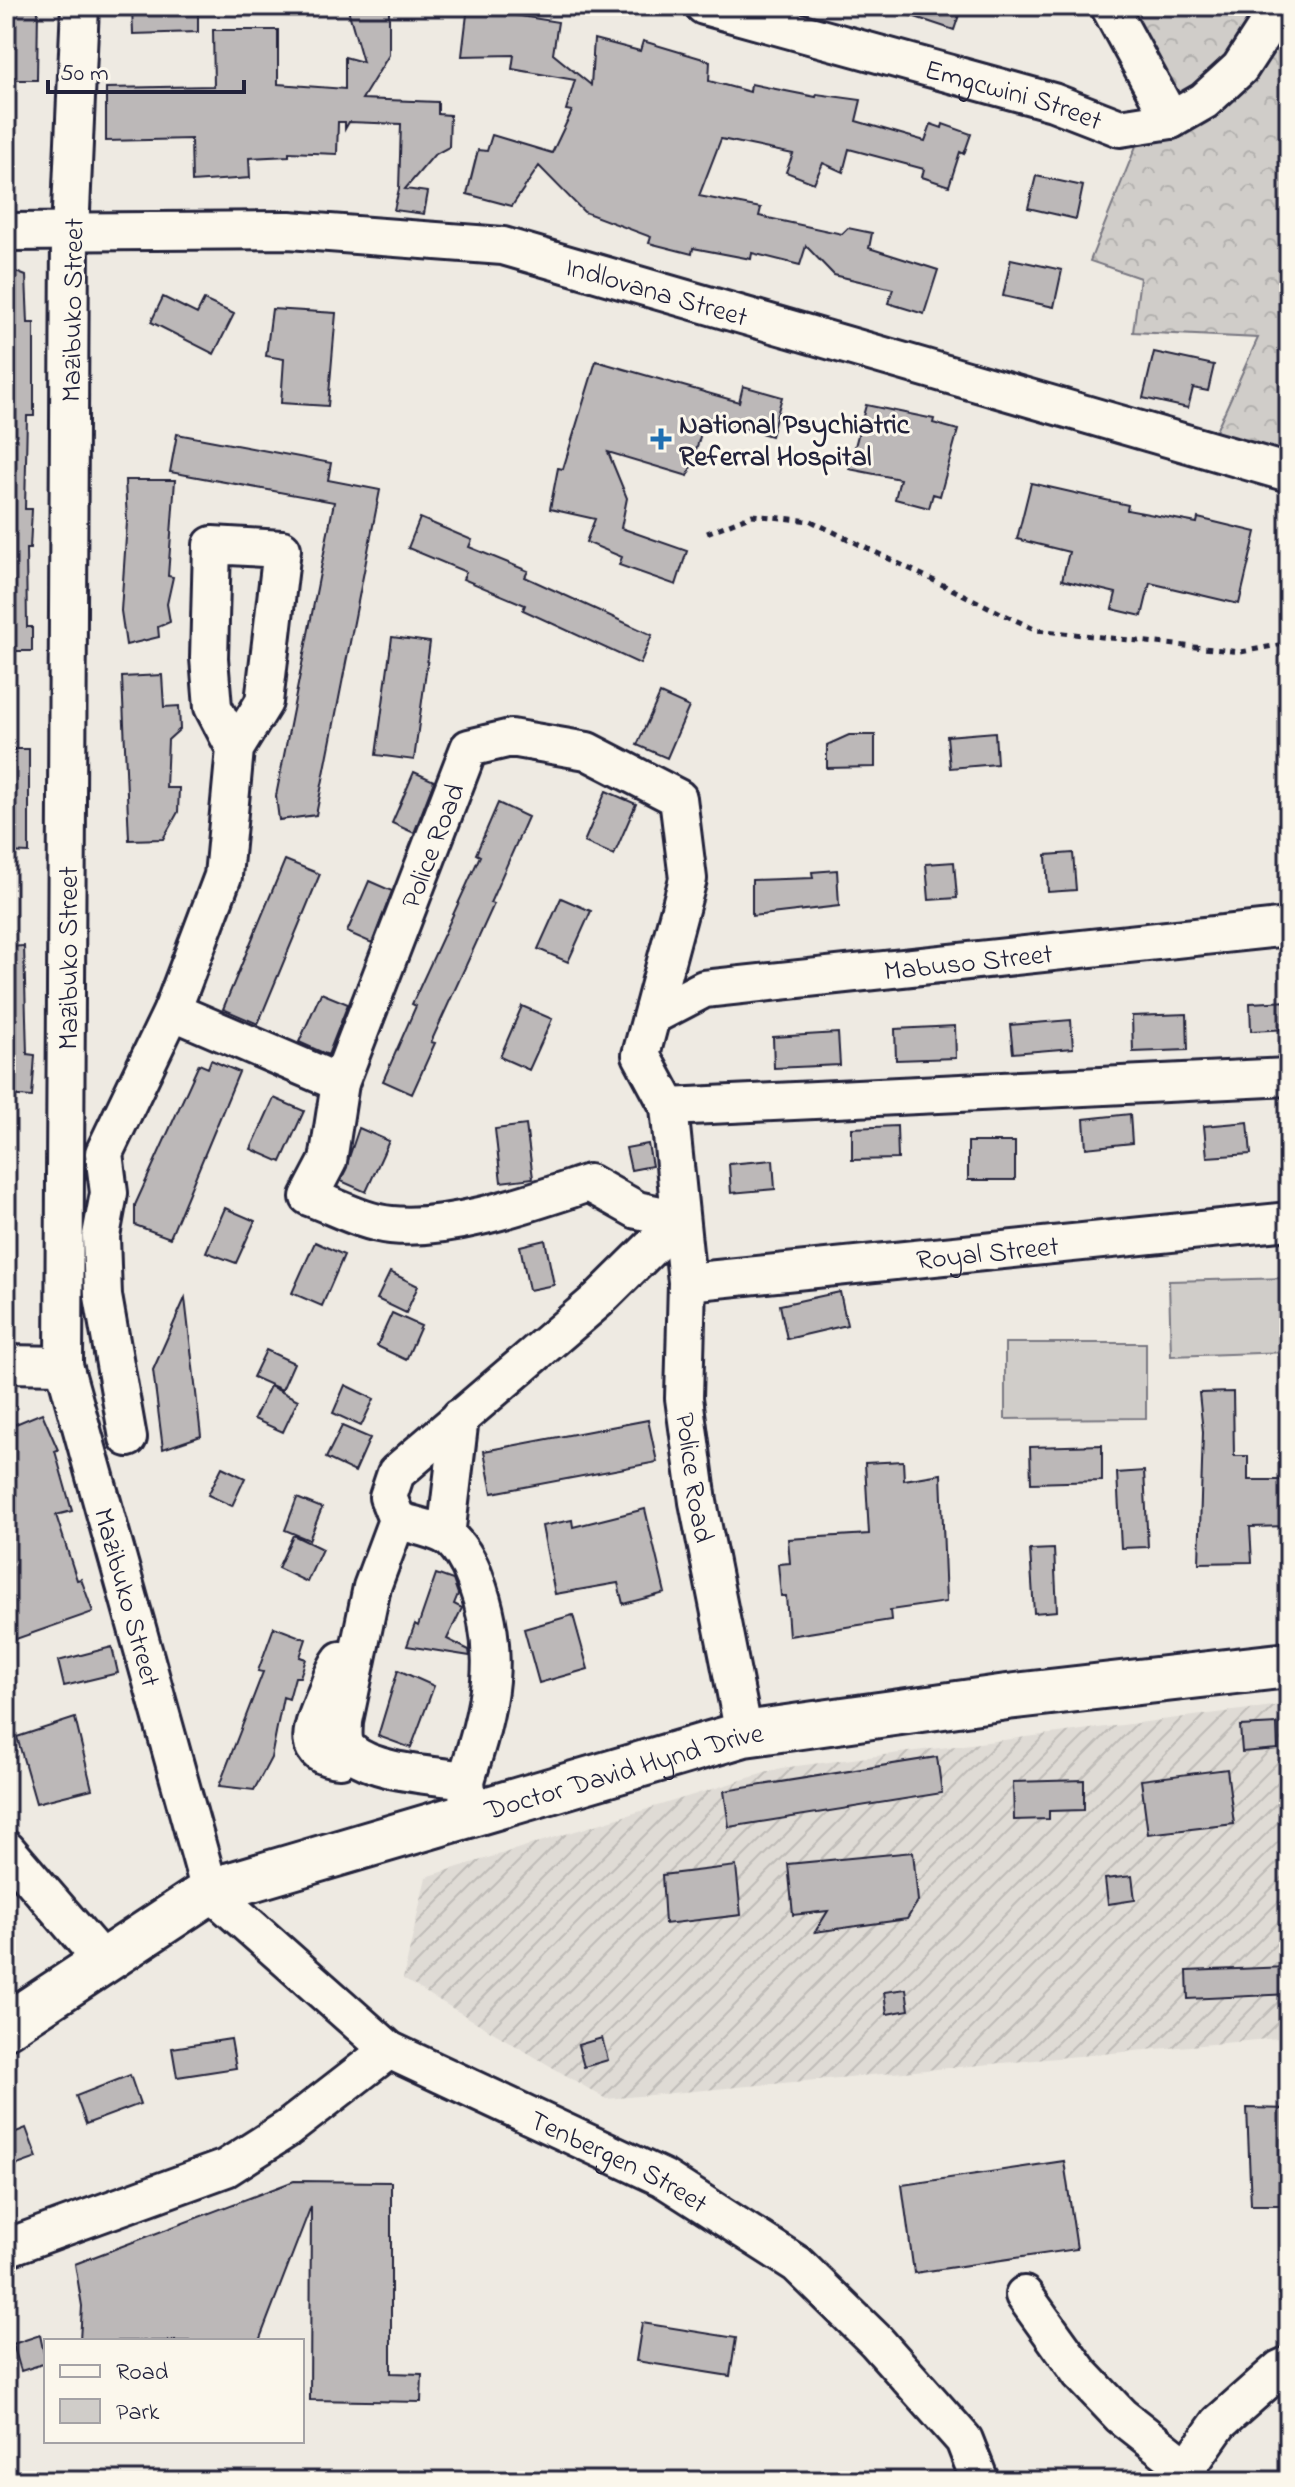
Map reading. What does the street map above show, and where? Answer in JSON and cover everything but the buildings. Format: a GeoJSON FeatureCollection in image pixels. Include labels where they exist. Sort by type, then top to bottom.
{"type":"FeatureCollection","features":[{"type":"Feature","properties":{"kind":"main road","name":"Doctor David Hynd Drive"},"geometry":{"type":"LineString","coordinates":[[6,2026],[105,1964],[210,1891],[467,1797],[744,1734],[1007,1697],[1289,1665]]}},
{"type":"Feature","properties":{"kind":"street","name":"Mazibuko Street"},"geometry":{"type":"LineString","coordinates":[[80,6],[70,233],[64,1365],[210,1891]]}},
{"type":"Feature","properties":{"kind":"street","name":"Emgcwini Street"},"geometry":{"type":"LineString","coordinates":[[704,6],[1053,102],[1120,128],[1171,120],[1204,101],[1240,68],[1280,6]]}},
{"type":"Feature","properties":{"kind":"street"},"geometry":{"type":"LineString","coordinates":[[1109,6],[1171,120]]}},
{"type":"Feature","properties":{"kind":"street","name":"Indlovana Street"},"geometry":{"type":"LineString","coordinates":[[6,232],[289,230],[503,246],[1289,473]]}},
{"type":"Feature","properties":{"kind":"street"},"geometry":{"type":"LineString","coordinates":[[128,1438],[103,1296],[101,1236],[109,1193],[104,1153],[172,1011],[223,876],[235,749],[264,702],[282,549],[212,545],[209,658],[213,707],[235,749]]}},
{"type":"Feature","properties":{"kind":"street"},"geometry":{"type":"LineString","coordinates":[[209,658],[269,661]]}},
{"type":"Feature","properties":{"kind":"street","name":"Police Road"},"geometry":{"type":"LineString","coordinates":[[680,1219],[637,1210],[589,1183],[483,1214],[437,1223],[389,1226],[309,1197],[328,1161],[340,1083],[469,748],[511,738],[587,751],[678,798],[688,879],[641,1055],[669,1107],[687,1282],[684,1398],[698,1502],[744,1734]]}},
{"type":"Feature","properties":{"kind":"street","name":"Mabuso Street"},"geometry":{"type":"LineString","coordinates":[[654,1015],[704,989],[1289,927]]}},
{"type":"Feature","properties":{"kind":"street"},"geometry":{"type":"LineString","coordinates":[[172,1011],[340,1083]]}},
{"type":"Feature","properties":{"kind":"street"},"geometry":{"type":"LineString","coordinates":[[669,1107],[1289,1077]]}},
{"type":"Feature","properties":{"kind":"street"},"geometry":{"type":"LineString","coordinates":[[397,1520],[446,1536],[470,1564],[485,1604],[494,1659],[486,1720],[467,1797],[350,1751],[340,1759],[325,1758],[315,1749],[311,1733],[337,1663],[352,1646],[368,1610],[397,1520],[388,1497],[396,1473],[598,1300],[680,1219]]}},
{"type":"Feature","properties":{"kind":"street","name":"Royal Street"},"geometry":{"type":"LineString","coordinates":[[687,1282],[1289,1221]]}},
{"type":"Feature","properties":{"kind":"street"},"geometry":{"type":"LineString","coordinates":[[6,1364],[64,1365]]}},
{"type":"Feature","properties":{"kind":"street"},"geometry":{"type":"LineString","coordinates":[[446,1536],[460,1417]]}},
{"type":"Feature","properties":{"kind":"street"},"geometry":{"type":"LineString","coordinates":[[6,1849],[105,1964]]}},
{"type":"Feature","properties":{"kind":"street","name":"Tenbergen Street"},"geometry":{"type":"LineString","coordinates":[[210,1891],[389,2050],[663,2178],[797,2264],[876,2341],[964,2440],[980,2481]]}},
{"type":"Feature","properties":{"kind":"street"},"geometry":{"type":"LineString","coordinates":[[6,2248],[226,2168],[287,2129],[389,2050]]}},
{"type":"Feature","properties":{"kind":"street"},"geometry":{"type":"LineString","coordinates":[[1024,2295],[1080,2373],[1182,2475],[1219,2423],[1280,2369],[1289,2365]]}},
{"type":"Feature","properties":{"kind":"path"},"geometry":{"type":"LineString","coordinates":[[707,533],[752,515],[811,521],[1036,630],[1241,652],[1289,643]]}},
{"type":"Feature","properties":{"kind":"shaded area"},"geometry":{"type":"Polygon","coordinates":[[[1289,1704],[1289,2037],[606,2099],[403,1979],[426,1877],[781,1768],[1289,1704]]]}},
{"type":"Feature","properties":{"kind":"green space"},"geometry":{"type":"Polygon","coordinates":[[[1118,6],[1260,6],[1229,59],[1173,107],[1118,6]]]}},
{"type":"Feature","properties":{"kind":"green space"},"geometry":{"type":"Polygon","coordinates":[[[1289,20],[1289,459],[1215,433],[1258,338],[1133,332],[1140,278],[1090,261],[1136,146],[1219,113],[1289,20]]]}},
{"type":"Feature","properties":{"kind":"green space"},"geometry":{"type":"Polygon","coordinates":[[[1289,1278],[1289,1352],[1171,1356],[1169,1281],[1289,1278]]]}},
{"type":"Feature","properties":{"kind":"green space"},"geometry":{"type":"Polygon","coordinates":[[[1005,1343],[1146,1343],[1146,1418],[1005,1419],[1005,1343]]]}},
{"type":"Feature","properties":{"kind":"place","name":"National Psychiatric Referral Hospital"},"geometry":{"type":"Point","coordinates":[661,439]}}]}
